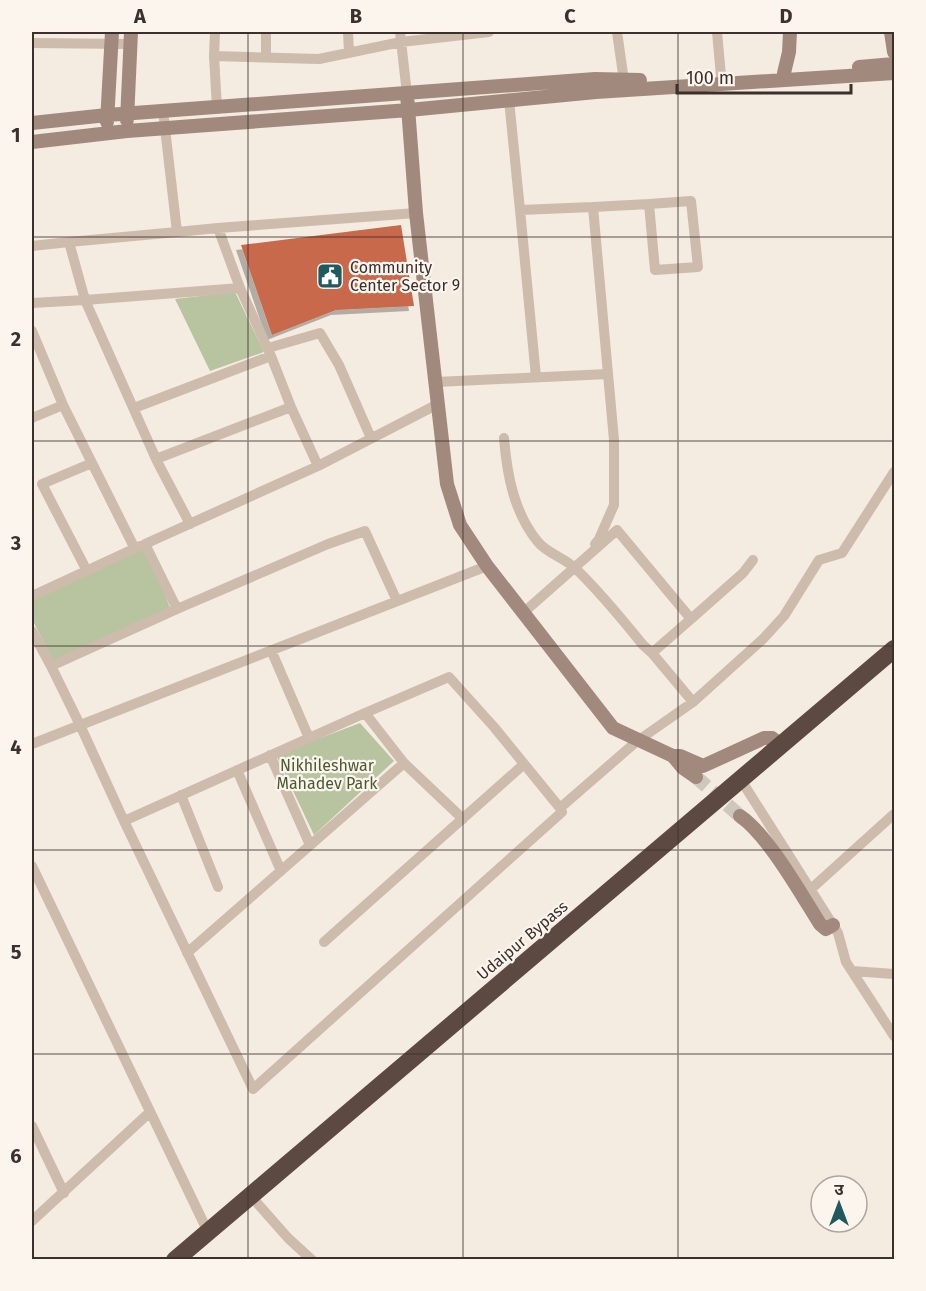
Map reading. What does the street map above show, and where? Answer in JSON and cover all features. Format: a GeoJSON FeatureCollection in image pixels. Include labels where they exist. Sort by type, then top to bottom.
{"type":"FeatureCollection","features":[{"type":"Feature","properties":{"kind":"highway","name":"Udaipur Bypass"},"geometry":{"type":"LineString","coordinates":[[175,1260],[894,649]]}},
{"type":"Feature","properties":{"kind":"street"},"geometry":{"type":"LineString","coordinates":[[32,32],[32,43],[131,38],[127,131]]}},
{"type":"Feature","properties":{"kind":"street"},"geometry":{"type":"LineString","coordinates":[[215,32],[217,108]]}},
{"type":"Feature","properties":{"kind":"street"},"geometry":{"type":"LineString","coordinates":[[266,32],[266,57]]}},
{"type":"Feature","properties":{"kind":"street"},"geometry":{"type":"LineString","coordinates":[[348,32],[350,53]]}},
{"type":"Feature","properties":{"kind":"street"},"geometry":{"type":"LineString","coordinates":[[214,56],[319,59],[350,53],[401,37],[489,32]]}},
{"type":"Feature","properties":{"kind":"street"},"geometry":{"type":"LineString","coordinates":[[617,32],[624,81]]}},
{"type":"Feature","properties":{"kind":"street"},"geometry":{"type":"LineString","coordinates":[[717,32],[721,76]]}},
{"type":"Feature","properties":{"kind":"street"},"geometry":{"type":"LineString","coordinates":[[784,73],[789,52],[790,32]]}},
{"type":"Feature","properties":{"kind":"street"},"geometry":{"type":"LineString","coordinates":[[891,32],[894,52]]}},
{"type":"Feature","properties":{"kind":"street"},"geometry":{"type":"LineString","coordinates":[[401,37],[416,213],[447,484],[460,525],[487,566],[613,728],[641,739],[673,756],[683,768],[696,777]]}},
{"type":"Feature","properties":{"kind":"street"},"geometry":{"type":"LineString","coordinates":[[106,133],[111,38]]}},
{"type":"Feature","properties":{"kind":"street"},"geometry":{"type":"LineString","coordinates":[[32,142],[127,131],[409,110],[509,100],[624,81],[784,73],[894,64]]}},
{"type":"Feature","properties":{"kind":"street"},"geometry":{"type":"LineString","coordinates":[[32,123],[107,115],[407,94],[894,74]]}},
{"type":"Feature","properties":{"kind":"street"},"geometry":{"type":"LineString","coordinates":[[509,100],[536,377]]}},
{"type":"Feature","properties":{"kind":"street"},"geometry":{"type":"LineString","coordinates":[[163,111],[177,232]]}},
{"type":"Feature","properties":{"kind":"street"},"geometry":{"type":"LineString","coordinates":[[520,210],[691,201],[698,267],[655,270],[649,204]]}},
{"type":"Feature","properties":{"kind":"street"},"geometry":{"type":"LineString","coordinates":[[574,567],[599,539],[614,505],[614,440],[593,207]]}},
{"type":"Feature","properties":{"kind":"street"},"geometry":{"type":"LineString","coordinates":[[32,246],[218,228],[416,213]]}},
{"type":"Feature","properties":{"kind":"street"},"geometry":{"type":"LineString","coordinates":[[218,228],[240,288],[318,466]]}},
{"type":"Feature","properties":{"kind":"street"},"geometry":{"type":"LineString","coordinates":[[69,242],[86,300],[156,459],[190,524]]}},
{"type":"Feature","properties":{"kind":"street"},"geometry":{"type":"LineString","coordinates":[[32,303],[240,288]]}},
{"type":"Feature","properties":{"kind":"street"},"geometry":{"type":"LineString","coordinates":[[32,331],[63,405],[92,463],[177,609]]}},
{"type":"Feature","properties":{"kind":"street"},"geometry":{"type":"LineString","coordinates":[[134,408],[320,333],[339,364],[371,438]]}},
{"type":"Feature","properties":{"kind":"street"},"geometry":{"type":"LineString","coordinates":[[436,382],[608,374]]}},
{"type":"Feature","properties":{"kind":"street"},"geometry":{"type":"LineString","coordinates":[[32,596],[318,466],[438,404]]}},
{"type":"Feature","properties":{"kind":"street"},"geometry":{"type":"LineString","coordinates":[[32,418],[63,405]]}},
{"type":"Feature","properties":{"kind":"street"},"geometry":{"type":"LineString","coordinates":[[156,459],[291,407]]}},
{"type":"Feature","properties":{"kind":"street"},"geometry":{"type":"LineString","coordinates":[[504,438],[512,493],[539,544],[574,567],[652,652],[693,702]]}},
{"type":"Feature","properties":{"kind":"street"},"geometry":{"type":"LineString","coordinates":[[87,571],[37,487],[92,463]]}},
{"type":"Feature","properties":{"kind":"street"},"geometry":{"type":"LineString","coordinates":[[560,808],[641,739],[693,702],[763,639],[784,616],[819,560],[842,554],[894,472]]}},
{"type":"Feature","properties":{"kind":"street"},"geometry":{"type":"LineString","coordinates":[[523,613],[616,530],[691,619]]}},
{"type":"Feature","properties":{"kind":"street"},"geometry":{"type":"LineString","coordinates":[[51,666],[328,544],[365,531],[397,601]]}},
{"type":"Feature","properties":{"kind":"street"},"geometry":{"type":"LineString","coordinates":[[652,652],[743,573],[753,560]]}},
{"type":"Feature","properties":{"kind":"street"},"geometry":{"type":"LineString","coordinates":[[32,744],[487,566]]}},
{"type":"Feature","properties":{"kind":"street"},"geometry":{"type":"LineString","coordinates":[[32,631],[80,724],[124,821],[253,1089],[562,812],[494,727],[449,677],[124,821]]}},
{"type":"Feature","properties":{"kind":"street"},"geometry":{"type":"LineString","coordinates":[[271,650],[309,738]]}},
{"type":"Feature","properties":{"kind":"street"},"geometry":{"type":"LineString","coordinates":[[365,713],[404,763],[464,819]]}},
{"type":"Feature","properties":{"kind":"street"},"geometry":{"type":"LineString","coordinates":[[673,756],[680,756],[703,766],[764,738],[772,738],[781,745]]}},
{"type":"Feature","properties":{"kind":"street"},"geometry":{"type":"LineString","coordinates":[[270,755],[310,845]]}},
{"type":"Feature","properties":{"kind":"street"},"geometry":{"type":"LineString","coordinates":[[187,953],[404,763]]}},
{"type":"Feature","properties":{"kind":"street"},"geometry":{"type":"LineString","coordinates":[[324,942],[523,765]]}},
{"type":"Feature","properties":{"kind":"street"},"geometry":{"type":"LineString","coordinates":[[237,770],[281,871]]}},
{"type":"Feature","properties":{"kind":"street"},"geometry":{"type":"LineString","coordinates":[[741,780],[838,933],[846,962],[894,1036]]}},
{"type":"Feature","properties":{"kind":"street"},"geometry":{"type":"LineString","coordinates":[[181,795],[218,886]]}},
{"type":"Feature","properties":{"kind":"street"},"geometry":{"type":"LineString","coordinates":[[740,816],[753,826],[768,845],[820,924],[826,929],[833,925]]}},
{"type":"Feature","properties":{"kind":"street"},"geometry":{"type":"LineString","coordinates":[[811,889],[894,816]]}},
{"type":"Feature","properties":{"kind":"street"},"geometry":{"type":"LineString","coordinates":[[32,866],[208,1232]]}},
{"type":"Feature","properties":{"kind":"street"},"geometry":{"type":"LineString","coordinates":[[852,971],[894,974]]}},
{"type":"Feature","properties":{"kind":"street"},"geometry":{"type":"LineString","coordinates":[[32,1221],[150,1112]]}},
{"type":"Feature","properties":{"kind":"street"},"geometry":{"type":"LineString","coordinates":[[32,1125],[64,1193]]}},
{"type":"Feature","properties":{"kind":"street"},"geometry":{"type":"LineString","coordinates":[[250,1196],[288,1238],[312,1260]]}},
{"type":"Feature","properties":{"kind":"green space"},"geometry":{"type":"Polygon","coordinates":[[[235,292],[264,352],[210,371],[175,299],[235,292]]]}},
{"type":"Feature","properties":{"kind":"green space"},"geometry":{"type":"Polygon","coordinates":[[[147,547],[170,608],[53,661],[32,619],[32,596],[147,547]]]}},
{"type":"Feature","properties":{"kind":"green space","name":"Nikhileshwar Mahadev Park"},"geometry":{"type":"Polygon","coordinates":[[[360,723],[394,761],[314,835],[276,755],[360,723]]]}},
{"type":"Feature","properties":{"kind":"building","name":"Community Center Sector 9"},"geometry":{"type":"Polygon","coordinates":[[[401,225],[414,306],[336,310],[272,335],[241,245],[401,225]]]}},
{"type":"Feature","properties":{"kind":"tunnel"},"geometry":{"type":"LineString","coordinates":[[696,777],[740,816]]}},
{"type":"Feature","properties":{"kind":"place","name":"Community Center Sector 9"},"geometry":{"type":"Point","coordinates":[330,276]}}]}
